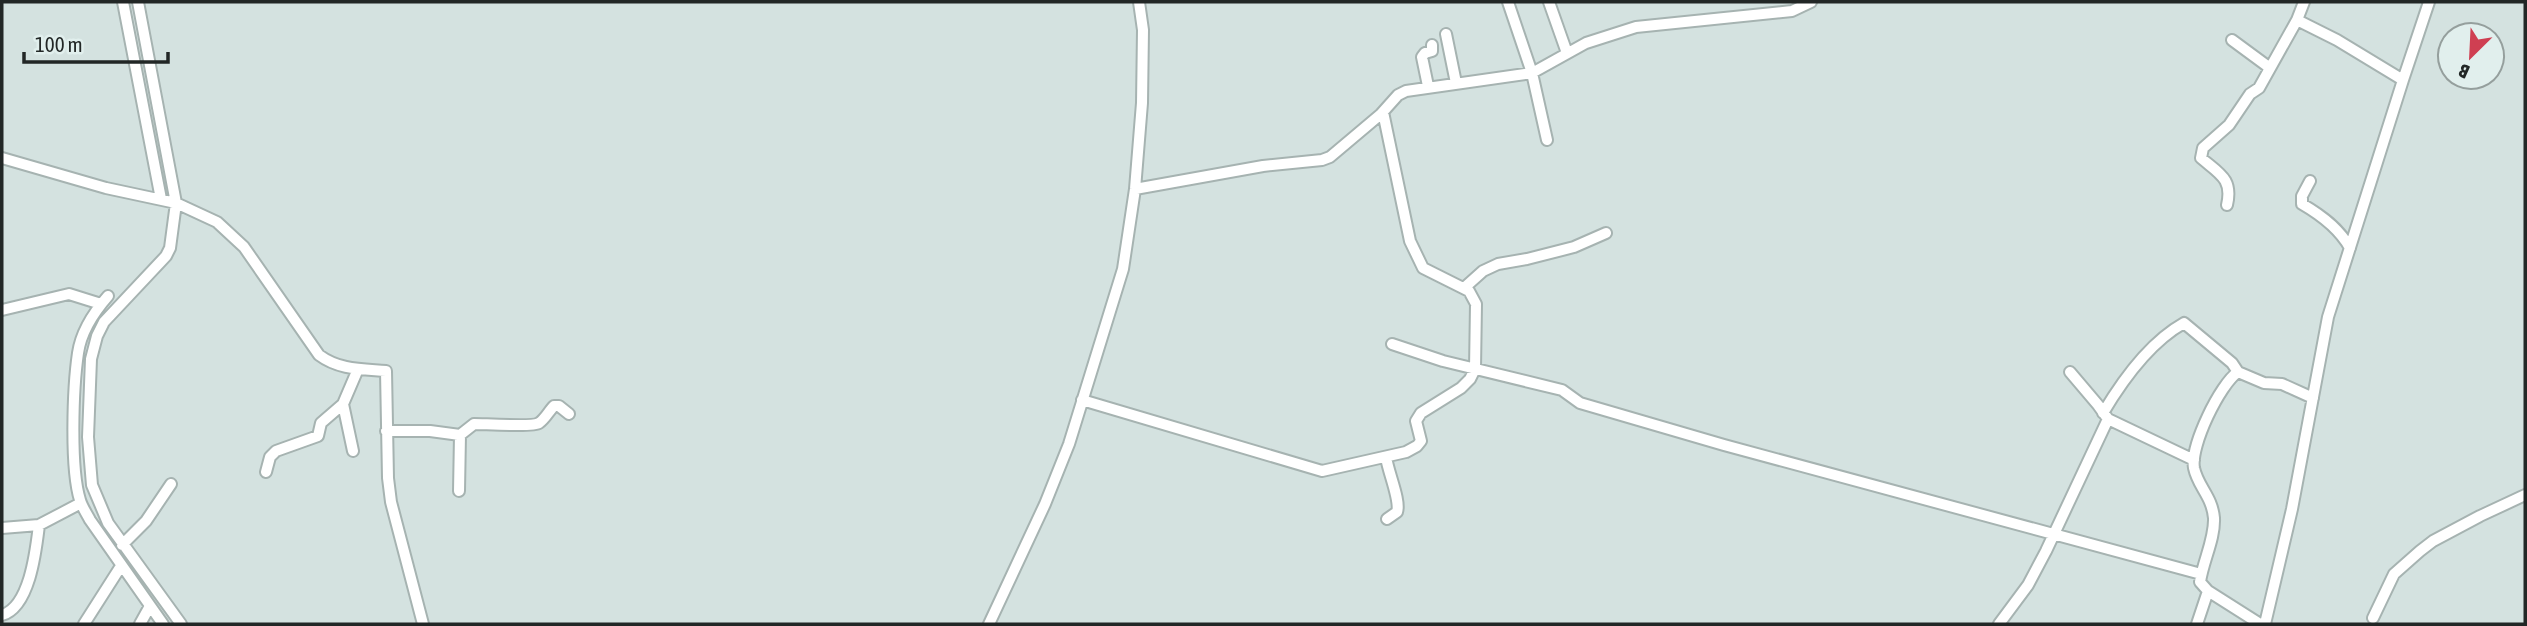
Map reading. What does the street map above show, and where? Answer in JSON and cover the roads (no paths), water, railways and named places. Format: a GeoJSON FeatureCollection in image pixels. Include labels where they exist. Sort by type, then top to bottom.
{"type":"FeatureCollection","features":[{"type":"Feature","properties":{"kind":"street"},"geometry":{"type":"LineString","coordinates":[[123,2],[161,199]]}},
{"type":"Feature","properties":{"kind":"street"},"geometry":{"type":"LineString","coordinates":[[138,2],[177,203],[170,248],[166,256],[104,322],[97,336],[91,359],[88,437],[92,485],[103,513],[122,545],[181,624]]}},
{"type":"Feature","properties":{"kind":"street"},"geometry":{"type":"LineString","coordinates":[[989,624],[1047,499],[1082,400],[1123,269],[1135,189],[1143,79],[1143,30],[1139,2]]}},
{"type":"Feature","properties":{"kind":"street"},"geometry":{"type":"LineString","coordinates":[[1508,2],[1532,72],[1546,140]]}},
{"type":"Feature","properties":{"kind":"street"},"geometry":{"type":"LineString","coordinates":[[1549,2],[1567,53]]}},
{"type":"Feature","properties":{"kind":"street"},"geometry":{"type":"LineString","coordinates":[[1135,189],[1263,166],[1322,160],[1330,157],[1383,112],[1398,95],[1406,91],[1532,72],[1586,43],[1636,27],[1791,11],[1811,2]]}},
{"type":"Feature","properties":{"kind":"street"},"geometry":{"type":"LineString","coordinates":[[2227,205],[2229,188],[2226,180],[2202,158],[2201,152],[2229,125],[2250,94],[2259,88],[2297,20],[2304,2]]}},
{"type":"Feature","properties":{"kind":"street"},"geometry":{"type":"LineString","coordinates":[[2238,372],[2223,388],[2195,447],[2194,460],[2198,478],[2210,497],[2214,520],[2200,582],[2208,591],[2263,624],[2292,509],[2328,317],[2428,2]]}},
{"type":"Feature","properties":{"kind":"street"},"geometry":{"type":"LineString","coordinates":[[2297,20],[2403,79]]}},
{"type":"Feature","properties":{"kind":"street"},"geometry":{"type":"LineString","coordinates":[[1446,34],[1457,83]]}},
{"type":"Feature","properties":{"kind":"street"},"geometry":{"type":"LineString","coordinates":[[2232,40],[2270,68]]}},
{"type":"Feature","properties":{"kind":"street"},"geometry":{"type":"LineString","coordinates":[[1428,86],[1422,57],[1432,51],[1432,45]]}},
{"type":"Feature","properties":{"kind":"street"},"geometry":{"type":"LineString","coordinates":[[1082,400],[1322,471],[1406,453],[1418,446],[1420,441],[1416,421],[1421,413],[1461,388],[1475,369],[1476,304],[1473,296],[1464,288],[1430,273],[1418,261],[1410,241],[1383,112]]}},
{"type":"Feature","properties":{"kind":"street"},"geometry":{"type":"LineString","coordinates":[[2,158],[106,188],[177,203],[218,222],[235,236],[319,355],[344,368],[386,371],[388,478],[395,521],[423,624]]}},
{"type":"Feature","properties":{"kind":"street"},"geometry":{"type":"LineString","coordinates":[[2310,181],[2302,195],[2302,204],[2325,218],[2343,235],[2350,248]]}},
{"type":"Feature","properties":{"kind":"street"},"geometry":{"type":"LineString","coordinates":[[1464,288],[1483,271],[1498,264],[1574,247],[1605,233]]}},
{"type":"Feature","properties":{"kind":"street"},"geometry":{"type":"LineString","coordinates":[[2,310],[69,294],[104,300],[84,333],[78,352],[74,441],[80,503],[163,624]]}},
{"type":"Feature","properties":{"kind":"street"},"geometry":{"type":"LineString","coordinates":[[1999,624],[2028,585],[2121,383],[2133,368],[2184,323],[2232,363],[2238,372],[2264,383],[2282,384],[2313,398]]}},
{"type":"Feature","properties":{"kind":"street"},"geometry":{"type":"LineString","coordinates":[[1392,344],[1443,361],[1562,390],[1580,403],[1724,445],[2201,573]]}},
{"type":"Feature","properties":{"kind":"street"},"geometry":{"type":"LineString","coordinates":[[266,472],[276,451],[318,436],[321,423],[343,404],[358,369]]}},
{"type":"Feature","properties":{"kind":"street"},"geometry":{"type":"LineString","coordinates":[[2070,372],[2106,416],[2194,460]]}},
{"type":"Feature","properties":{"kind":"street"},"geometry":{"type":"LineString","coordinates":[[343,404],[353,451]]}},
{"type":"Feature","properties":{"kind":"street"},"geometry":{"type":"LineString","coordinates":[[386,431],[430,431],[460,435],[474,424],[539,424],[554,406],[559,406],[569,414]]}},
{"type":"Feature","properties":{"kind":"street"},"geometry":{"type":"LineString","coordinates":[[459,491],[460,435]]}},
{"type":"Feature","properties":{"kind":"street"},"geometry":{"type":"LineString","coordinates":[[1386,457],[1389,478],[1399,505],[1397,512],[1387,519]]}},
{"type":"Feature","properties":{"kind":"street"},"geometry":{"type":"LineString","coordinates":[[122,545],[146,521],[171,484]]}},
{"type":"Feature","properties":{"kind":"street"},"geometry":{"type":"LineString","coordinates":[[2373,618],[2394,574],[2432,541],[2525,495]]}},
{"type":"Feature","properties":{"kind":"street"},"geometry":{"type":"LineString","coordinates":[[2,528],[39,525],[80,503]]}},
{"type":"Feature","properties":{"kind":"street"},"geometry":{"type":"LineString","coordinates":[[2,615],[13,608],[31,574],[39,525]]}},
{"type":"Feature","properties":{"kind":"street"},"geometry":{"type":"LineString","coordinates":[[84,624],[121,566]]}},
{"type":"Feature","properties":{"kind":"street"},"geometry":{"type":"LineString","coordinates":[[2197,624],[2208,591]]}},
{"type":"Feature","properties":{"kind":"street"},"geometry":{"type":"LineString","coordinates":[[140,624],[150,606]]}}]}
